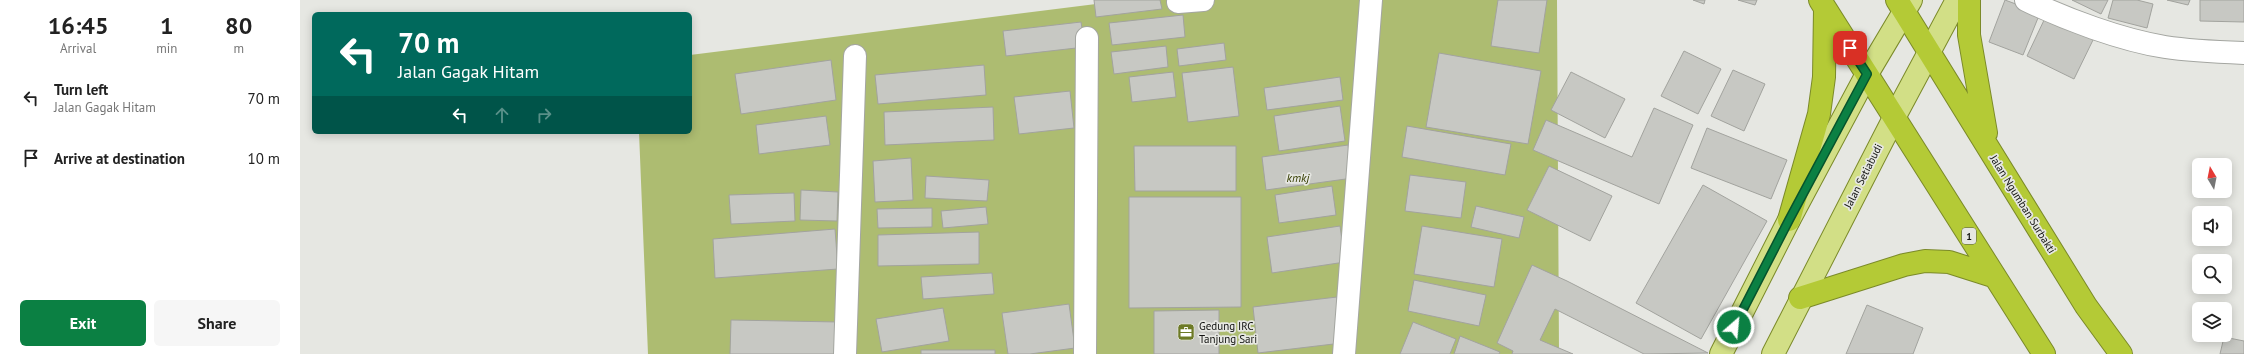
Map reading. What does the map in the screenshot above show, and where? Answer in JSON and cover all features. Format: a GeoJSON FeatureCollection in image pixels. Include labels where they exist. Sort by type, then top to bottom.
{"type":"FeatureCollection","features":[{"type":"Feature","properties":{"kind":"highway"},"geometry":{"type":"LineString","coordinates":[[1969,0],[1969,35],[1989,148]]}},
{"type":"Feature","properties":{"kind":"highway"},"geometry":{"type":"LineString","coordinates":[[1789,220],[1819,114],[1824,77],[1822,4]]}},
{"type":"Feature","properties":{"kind":"highway","name":"1"},"geometry":{"type":"LineString","coordinates":[[1822,4],[1895,116],[1993,276],[2044,354]]}},
{"type":"Feature","properties":{"kind":"highway","name":"Jalan Ngumban Surbakti"},"geometry":{"type":"LineString","coordinates":[[1904,4],[1930,51],[2086,306],[2121,354]]}},
{"type":"Feature","properties":{"kind":"highway"},"geometry":{"type":"LineString","coordinates":[[1800,298],[1904,265],[1925,261],[1949,262],[1993,276]]}},
{"type":"Feature","properties":{"kind":"main road","name":"Jalan Setiabudi"},"geometry":{"type":"LineString","coordinates":[[1773,354],[1800,298],[1957,0]]}},
{"type":"Feature","properties":{"kind":"main road"},"geometry":{"type":"LineString","coordinates":[[1721,354],[1789,220],[1904,4]]}},
{"type":"Feature","properties":{"kind":"street"},"geometry":{"type":"LineString","coordinates":[[1178,2],[1204,0]]}},
{"type":"Feature","properties":{"kind":"street"},"geometry":{"type":"LineString","coordinates":[[1344,354],[1371,0]]}},
{"type":"Feature","properties":{"kind":"street"},"geometry":{"type":"LineString","coordinates":[[2026,0],[2050,12],[2132,39],[2163,46],[2197,51],[2244,53]]}},
{"type":"Feature","properties":{"kind":"street"},"geometry":{"type":"LineString","coordinates":[[1085,354],[1087,38]]}},
{"type":"Feature","properties":{"kind":"street"},"geometry":{"type":"LineString","coordinates":[[845,354],[855,56]]}},
{"type":"Feature","properties":{"kind":"water","name":"kmkj"},"geometry":{"type":"Polygon","coordinates":[[[1128,0],[1557,0],[1559,354],[648,354],[639,134],[692,134],[692,55],[1128,0]]]}},
{"type":"Feature","properties":{"kind":"building"},"geometry":{"type":"Polygon","coordinates":[[[1094,0],[1160,0],[1162,9],[1096,17],[1094,0]]]}},
{"type":"Feature","properties":{"kind":"building"},"geometry":{"type":"Polygon","coordinates":[[[1498,0],[1547,0],[1539,53],[1491,46],[1498,0]]]}},
{"type":"Feature","properties":{"kind":"building"},"geometry":{"type":"Polygon","coordinates":[[[1693,0],[1705,0],[1704,4],[1693,0]]]}},
{"type":"Feature","properties":{"kind":"building"},"geometry":{"type":"Polygon","coordinates":[[[1738,0],[1757,0],[1755,5],[1738,0]]]}},
{"type":"Feature","properties":{"kind":"building"},"geometry":{"type":"Polygon","coordinates":[[[2005,0],[2040,13],[2023,55],[1989,42],[2005,0]]]}},
{"type":"Feature","properties":{"kind":"building"},"geometry":{"type":"Polygon","coordinates":[[[2072,0],[2108,0],[2101,14],[2072,0]]]}},
{"type":"Feature","properties":{"kind":"building"},"geometry":{"type":"Polygon","coordinates":[[[2113,0],[2137,0],[2153,4],[2147,28],[2108,18],[2113,0]]]}},
{"type":"Feature","properties":{"kind":"building"},"geometry":{"type":"Polygon","coordinates":[[[2167,0],[2190,0],[2188,5],[2167,0]]]}},
{"type":"Feature","properties":{"kind":"building"},"geometry":{"type":"Polygon","coordinates":[[[2200,0],[2244,0],[2244,22],[2200,21],[2200,0]]]}},
{"type":"Feature","properties":{"kind":"building"},"geometry":{"type":"Polygon","coordinates":[[[1183,15],[1185,37],[1112,45],[1109,23],[1183,15]]]}},
{"type":"Feature","properties":{"kind":"building"},"geometry":{"type":"Polygon","coordinates":[[[2046,16],[2094,38],[2074,79],[2027,56],[2046,16]]]}},
{"type":"Feature","properties":{"kind":"building"},"geometry":{"type":"Polygon","coordinates":[[[1081,22],[1085,47],[1006,56],[1003,31],[1081,22]]]}},
{"type":"Feature","properties":{"kind":"building"},"geometry":{"type":"Polygon","coordinates":[[[1224,43],[1226,60],[1179,66],[1177,49],[1224,43]]]}},
{"type":"Feature","properties":{"kind":"building"},"geometry":{"type":"Polygon","coordinates":[[[1166,46],[1168,67],[1114,74],[1111,52],[1166,46]]]}},
{"type":"Feature","properties":{"kind":"building"},"geometry":{"type":"Polygon","coordinates":[[[1684,51],[1721,69],[1698,114],[1661,96],[1684,51]]]}},
{"type":"Feature","properties":{"kind":"building"},"geometry":{"type":"Polygon","coordinates":[[[1439,53],[1541,71],[1528,144],[1426,127],[1439,53]]]}},
{"type":"Feature","properties":{"kind":"building"},"geometry":{"type":"Polygon","coordinates":[[[831,60],[836,100],[741,114],[735,74],[831,60]]]}},
{"type":"Feature","properties":{"kind":"building"},"geometry":{"type":"Polygon","coordinates":[[[984,65],[986,95],[878,104],[875,75],[984,65]]]}},
{"type":"Feature","properties":{"kind":"building"},"geometry":{"type":"Polygon","coordinates":[[[1233,67],[1239,116],[1188,122],[1182,73],[1233,67]]]}},
{"type":"Feature","properties":{"kind":"building"},"geometry":{"type":"Polygon","coordinates":[[[1733,70],[1765,84],[1744,131],[1711,116],[1733,70]]]}},
{"type":"Feature","properties":{"kind":"building"},"geometry":{"type":"Polygon","coordinates":[[[1173,72],[1176,97],[1132,102],[1129,77],[1173,72]]]}},
{"type":"Feature","properties":{"kind":"building"},"geometry":{"type":"Polygon","coordinates":[[[1571,72],[1625,99],[1605,138],[1551,110],[1571,72]]]}},
{"type":"Feature","properties":{"kind":"building"},"geometry":{"type":"Polygon","coordinates":[[[1340,77],[1343,100],[1267,110],[1264,88],[1340,77]]]}},
{"type":"Feature","properties":{"kind":"building"},"geometry":{"type":"Polygon","coordinates":[[[1070,91],[1074,128],[1019,134],[1014,97],[1070,91]]]}},
{"type":"Feature","properties":{"kind":"building"},"geometry":{"type":"Polygon","coordinates":[[[1340,106],[1345,141],[1279,151],[1274,116],[1340,106]]]}},
{"type":"Feature","properties":{"kind":"building"},"geometry":{"type":"Polygon","coordinates":[[[993,107],[994,140],[885,145],[884,112],[993,107]]]}},
{"type":"Feature","properties":{"kind":"building"},"geometry":{"type":"Polygon","coordinates":[[[1654,108],[1693,125],[1659,204],[1533,150],[1546,120],[1632,157],[1654,108]]]}},
{"type":"Feature","properties":{"kind":"building"},"geometry":{"type":"Polygon","coordinates":[[[826,116],[830,145],[759,154],[756,125],[826,116]]]}},
{"type":"Feature","properties":{"kind":"building"},"geometry":{"type":"Polygon","coordinates":[[[1407,126],[1511,144],[1505,175],[1402,157],[1407,126]]]}},
{"type":"Feature","properties":{"kind":"building"},"geometry":{"type":"Polygon","coordinates":[[[1707,128],[1787,160],[1771,199],[1691,168],[1707,128]]]}},
{"type":"Feature","properties":{"kind":"building"},"geometry":{"type":"Polygon","coordinates":[[[1348,145],[1353,178],[1266,190],[1262,157],[1348,145]]]}},
{"type":"Feature","properties":{"kind":"building"},"geometry":{"type":"Polygon","coordinates":[[[1134,146],[1236,146],[1236,191],[1135,191],[1134,146]]]}},
{"type":"Feature","properties":{"kind":"building"},"geometry":{"type":"Polygon","coordinates":[[[911,158],[913,200],[875,202],[873,161],[911,158]]]}},
{"type":"Feature","properties":{"kind":"building"},"geometry":{"type":"Polygon","coordinates":[[[1549,166],[1612,196],[1590,241],[1527,210],[1549,166]]]}},
{"type":"Feature","properties":{"kind":"building"},"geometry":{"type":"Polygon","coordinates":[[[1410,175],[1466,182],[1461,218],[1405,211],[1410,175]]]}},
{"type":"Feature","properties":{"kind":"building"},"geometry":{"type":"Polygon","coordinates":[[[926,176],[989,180],[987,201],[925,198],[926,176]]]}},
{"type":"Feature","properties":{"kind":"building"},"geometry":{"type":"Polygon","coordinates":[[[1703,185],[1767,221],[1701,339],[1636,303],[1703,185]]]}},
{"type":"Feature","properties":{"kind":"building"},"geometry":{"type":"Polygon","coordinates":[[[1332,186],[1336,215],[1279,223],[1275,195],[1332,186]]]}},
{"type":"Feature","properties":{"kind":"building"},"geometry":{"type":"Polygon","coordinates":[[[801,190],[838,192],[837,221],[800,220],[801,190]]]}},
{"type":"Feature","properties":{"kind":"building"},"geometry":{"type":"Polygon","coordinates":[[[794,193],[795,221],[731,224],[729,195],[794,193]]]}},
{"type":"Feature","properties":{"kind":"building"},"geometry":{"type":"Polygon","coordinates":[[[1129,197],[1241,197],[1241,307],[1129,308],[1129,197]]]}},
{"type":"Feature","properties":{"kind":"building"},"geometry":{"type":"Polygon","coordinates":[[[1476,206],[1524,217],[1519,238],[1471,227],[1476,206]]]}},
{"type":"Feature","properties":{"kind":"building"},"geometry":{"type":"Polygon","coordinates":[[[986,207],[988,224],[943,228],[941,211],[986,207]]]}},
{"type":"Feature","properties":{"kind":"building"},"geometry":{"type":"Polygon","coordinates":[[[932,208],[932,227],[878,228],[877,209],[932,208]]]}},
{"type":"Feature","properties":{"kind":"building"},"geometry":{"type":"Polygon","coordinates":[[[1340,226],[1345,262],[1272,273],[1267,237],[1340,226]]]}},
{"type":"Feature","properties":{"kind":"building"},"geometry":{"type":"Polygon","coordinates":[[[1422,226],[1502,239],[1494,287],[1414,274],[1422,226]]]}},
{"type":"Feature","properties":{"kind":"building"},"geometry":{"type":"Polygon","coordinates":[[[835,229],[838,269],[715,278],[713,239],[835,229]]]}},
{"type":"Feature","properties":{"kind":"building"},"geometry":{"type":"Polygon","coordinates":[[[979,232],[979,264],[878,266],[878,235],[979,232]]]}},
{"type":"Feature","properties":{"kind":"building"},"geometry":{"type":"Polygon","coordinates":[[[1532,265],[1567,281],[1708,353],[1644,354],[1555,309],[1540,340],[1573,354],[1512,354],[1513,351],[1497,343],[1532,265]]]}},
{"type":"Feature","properties":{"kind":"building"},"geometry":{"type":"Polygon","coordinates":[[[992,273],[994,294],[923,299],[921,277],[992,273]]]}},
{"type":"Feature","properties":{"kind":"building"},"geometry":{"type":"Polygon","coordinates":[[[1414,280],[1486,295],[1479,326],[1408,311],[1414,280]]]}},
{"type":"Feature","properties":{"kind":"building"},"geometry":{"type":"Polygon","coordinates":[[[1337,297],[1342,343],[1258,353],[1253,307],[1337,297]]]}},
{"type":"Feature","properties":{"kind":"building"},"geometry":{"type":"Polygon","coordinates":[[[1069,304],[1075,348],[1030,354],[1008,354],[1002,313],[1069,304]]]}},
{"type":"Feature","properties":{"kind":"building"},"geometry":{"type":"Polygon","coordinates":[[[1867,305],[1923,328],[1913,354],[1846,354],[1867,305]]]}},
{"type":"Feature","properties":{"kind":"building"},"geometry":{"type":"Polygon","coordinates":[[[943,308],[949,341],[882,352],[876,319],[943,308]]]}},
{"type":"Feature","properties":{"kind":"building","name":"Gedung IRC Tanjung Sari"},"geometry":{"type":"Polygon","coordinates":[[[1219,310],[1219,354],[1154,354],[1154,311],[1219,310]]]}},
{"type":"Feature","properties":{"kind":"building"},"geometry":{"type":"Polygon","coordinates":[[[731,320],[838,322],[837,354],[730,354],[731,320]]]}},
{"type":"Feature","properties":{"kind":"building"},"geometry":{"type":"Polygon","coordinates":[[[1413,322],[1456,339],[1450,354],[1400,354],[1413,322]]]}},
{"type":"Feature","properties":{"kind":"building"},"geometry":{"type":"Polygon","coordinates":[[[1460,336],[1500,352],[1499,354],[1454,354],[1460,336]]]}},
{"type":"Feature","properties":{"kind":"building"},"geometry":{"type":"Polygon","coordinates":[[[2232,339],[2244,341],[2244,354],[2220,354],[2223,342],[2232,342],[2232,339]]]}},
{"type":"Feature","properties":{"kind":"building"},"geometry":{"type":"Polygon","coordinates":[[[921,350],[995,350],[995,354],[921,354],[921,350]]]}},
{"type":"Feature","properties":{"kind":"place","name":"Gedung IRC Tanjung Sari"},"geometry":{"type":"Point","coordinates":[1186,332]}},
{"type":"Feature","properties":{"kind":"route"},"geometry":{"type":"LineString","coordinates":[[1734,327],[1867,74],[1850,48]]}}]}
